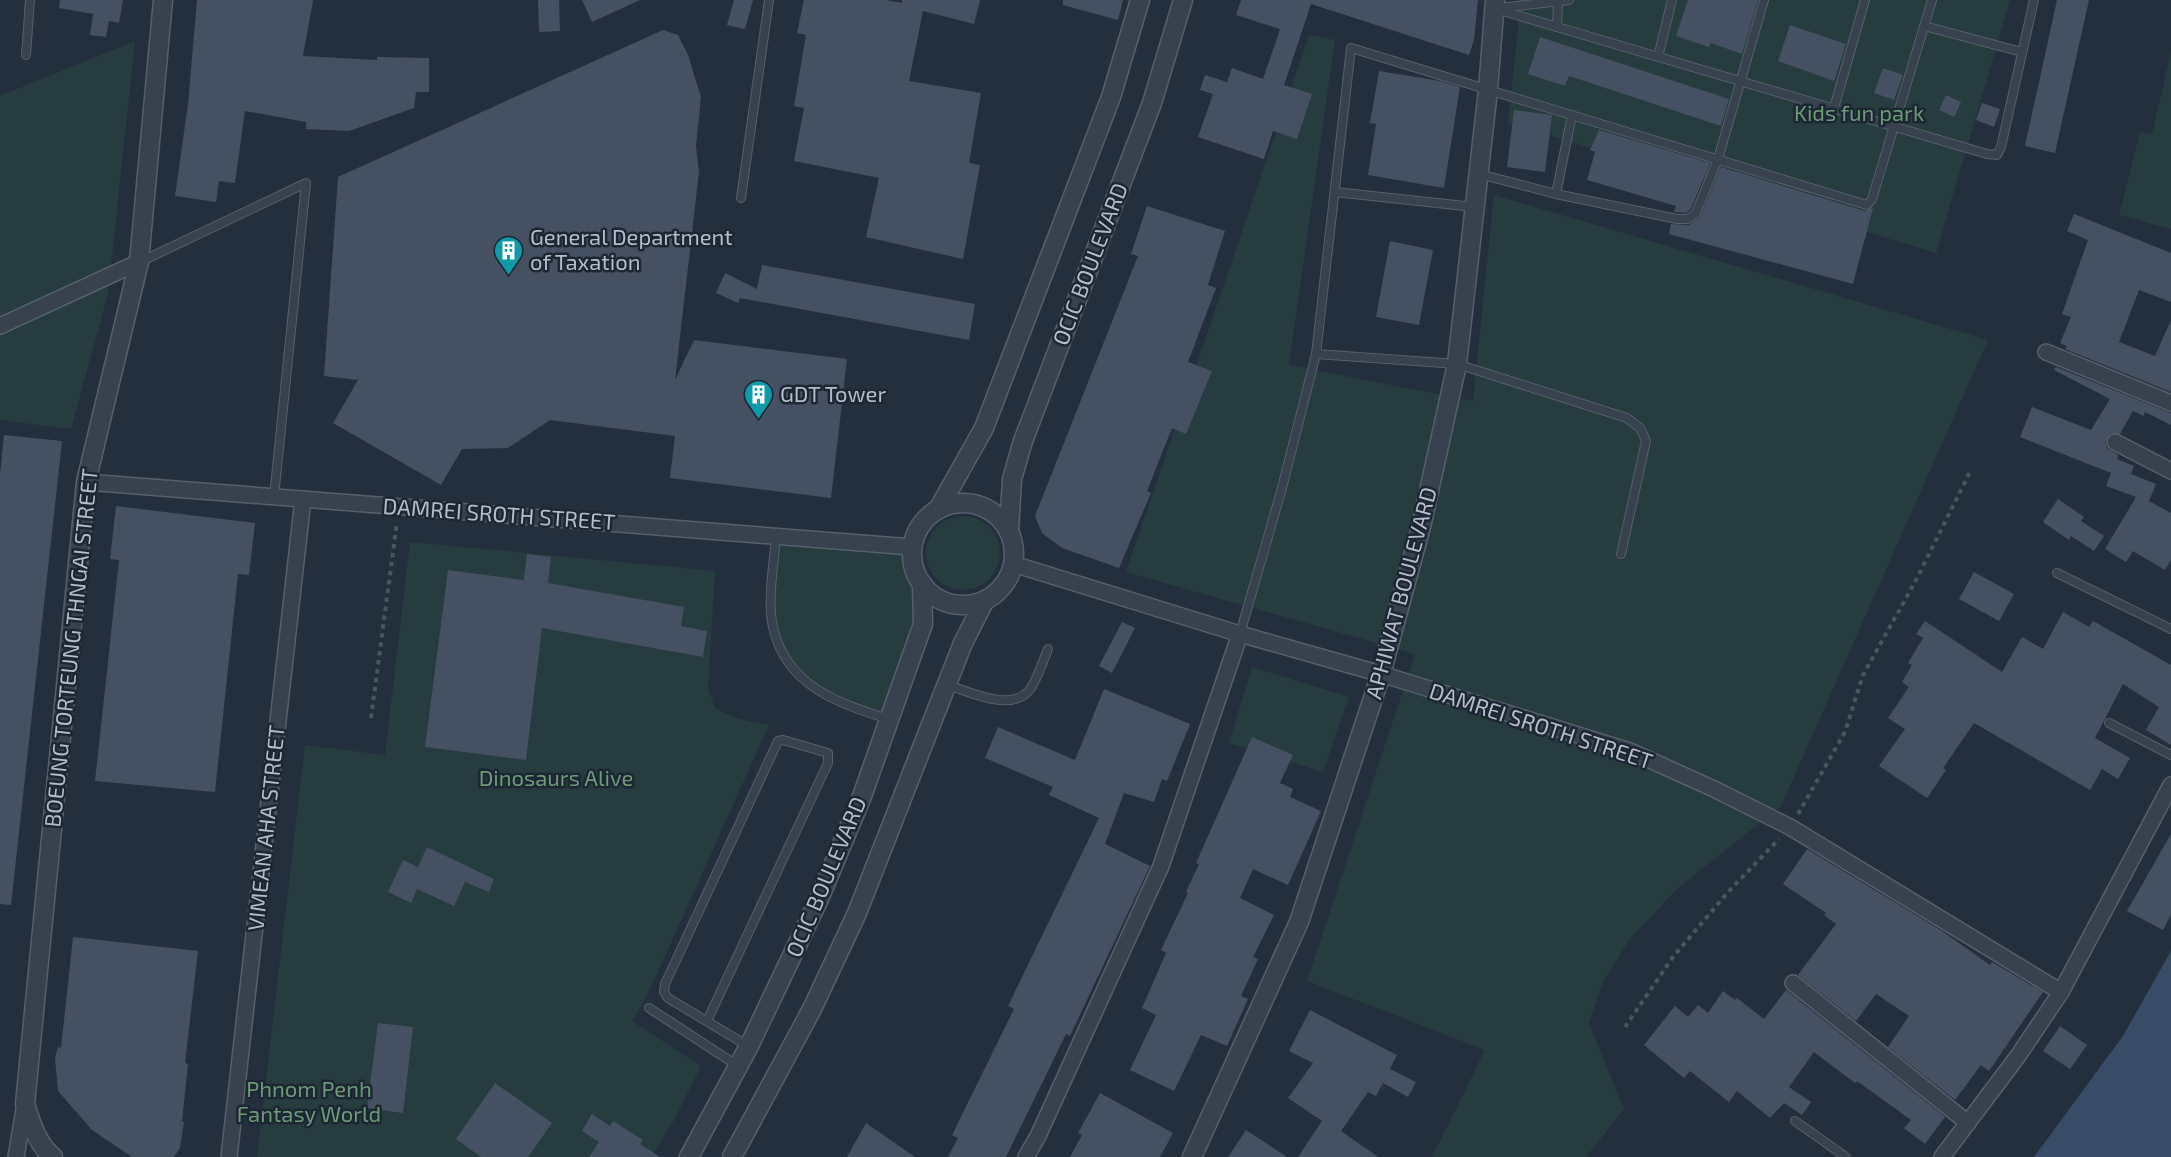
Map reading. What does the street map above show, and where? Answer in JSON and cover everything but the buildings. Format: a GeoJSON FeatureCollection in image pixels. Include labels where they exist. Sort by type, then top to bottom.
{"type":"FeatureCollection","features":[{"type":"Feature","properties":{"kind":"street","name":"BOEUNG TORTEUNG THNGAI STREET"},"geometry":{"type":"LineString","coordinates":[[16,1157],[25,1104],[86,482],[139,262],[163,0]]}},
{"type":"Feature","properties":{"kind":"street","name":"OCIC BOULEVARD"},"geometry":{"type":"LineString","coordinates":[[939,508],[984,428],[1111,97],[1140,0]]}},
{"type":"Feature","properties":{"kind":"street","name":"OCIC BOULEVARD"},"geometry":{"type":"LineString","coordinates":[[1009,531],[1012,479],[1023,441],[1152,104],[1183,0]]}},
{"type":"Feature","properties":{"kind":"street","name":"APHIWAT BOULEVARD"},"geometry":{"type":"LineString","coordinates":[[1192,1157],[1299,922],[1382,674],[1421,527],[1457,364],[1488,90],[1495,4]]}},
{"type":"Feature","properties":{"kind":"street"},"geometry":{"type":"LineString","coordinates":[[0,326],[139,262]]}},
{"type":"Feature","properties":{"kind":"street"},"geometry":{"type":"LineString","coordinates":[[2046,352],[2171,403]]}},
{"type":"Feature","properties":{"kind":"street"},"geometry":{"type":"LineString","coordinates":[[2115,442],[2171,471]]}},
{"type":"Feature","properties":{"kind":"street","name":"DAMREI SROTH STREET"},"geometry":{"type":"LineString","coordinates":[[86,482],[912,547]]}},
{"type":"Feature","properties":{"kind":"street","name":"VIMEAN AHA STREET"},"geometry":{"type":"LineString","coordinates":[[229,1157],[303,499]]}},
{"type":"Feature","properties":{"kind":"street"},"geometry":{"type":"LineString","coordinates":[[959,502],[979,505],[997,515],[1009,531],[1015,553],[1008,579],[998,591],[985,600],[968,604],[950,603],[934,596],[921,583],[913,565],[912,547],[917,531],[939,508],[959,502]]}},
{"type":"Feature","properties":{"kind":"street","name":"DAMREI SROTH STREET"},"geometry":{"type":"LineString","coordinates":[[1013,564],[1630,751],[1790,827],[2061,992]]}},
{"type":"Feature","properties":{"kind":"street","name":"OCIC BOULEVARD"},"geometry":{"type":"LineString","coordinates":[[690,1157],[749,1046],[819,899],[861,799],[923,624],[921,583]]}},
{"type":"Feature","properties":{"kind":"street","name":"OCIC BOULEVARD"},"geometry":{"type":"LineString","coordinates":[[732,1157],[812,1009],[857,913],[963,644],[985,600]]}},
{"type":"Feature","properties":{"kind":"street"},"geometry":{"type":"LineString","coordinates":[[1026,1157],[1038,1136],[1161,866],[1240,634]]}},
{"type":"Feature","properties":{"kind":"street"},"geometry":{"type":"LineString","coordinates":[[1942,1157],[2019,1056],[2061,992],[2171,785]]}},
{"type":"Feature","properties":{"kind":"street"},"geometry":{"type":"LineString","coordinates":[[1793,983],[1968,1123]]}},
{"type":"Feature","properties":{"kind":"street"},"geometry":{"type":"LineString","coordinates":[[25,1104],[32,1128],[47,1152],[53,1157]]}},
{"type":"Feature","properties":{"kind":"lane"},"geometry":{"type":"LineString","coordinates":[[26,55],[30,0]]}},
{"type":"Feature","properties":{"kind":"lane"},"geometry":{"type":"LineString","coordinates":[[741,198],[769,0]]}},
{"type":"Feature","properties":{"kind":"lane"},"geometry":{"type":"LineString","coordinates":[[1495,4],[1569,0]]}},
{"type":"Feature","properties":{"kind":"lane"},"geometry":{"type":"LineString","coordinates":[[1658,57],[1672,0]]}},
{"type":"Feature","properties":{"kind":"lane"},"geometry":{"type":"LineString","coordinates":[[1479,174],[1556,194],[1677,219],[1688,219],[1696,213],[1718,159],[1764,0]]}},
{"type":"Feature","properties":{"kind":"lane"},"geometry":{"type":"LineString","coordinates":[[1834,108],[1865,0]]}},
{"type":"Feature","properties":{"kind":"lane"},"geometry":{"type":"LineString","coordinates":[[1240,634],[1282,488],[1316,354],[1351,48],[1867,205],[1872,199],[1932,0]]}},
{"type":"Feature","properties":{"kind":"lane"},"geometry":{"type":"LineString","coordinates":[[1495,4],[1557,27],[1987,154],[1997,154],[2001,147],[2034,0]]}},
{"type":"Feature","properties":{"kind":"lane"},"geometry":{"type":"LineString","coordinates":[[1557,27],[1558,2]]}},
{"type":"Feature","properties":{"kind":"lane"},"geometry":{"type":"LineString","coordinates":[[1924,26],[2022,52]]}},
{"type":"Feature","properties":{"kind":"lane"},"geometry":{"type":"LineString","coordinates":[[1556,194],[1572,115]]}},
{"type":"Feature","properties":{"kind":"lane"},"geometry":{"type":"LineString","coordinates":[[139,262],[306,183],[274,497]]}},
{"type":"Feature","properties":{"kind":"lane"},"geometry":{"type":"LineString","coordinates":[[1335,192],[1475,207]]}},
{"type":"Feature","properties":{"kind":"lane"},"geometry":{"type":"LineString","coordinates":[[1316,354],[1457,364],[1627,418],[1640,428],[1646,441],[1621,554]]}},
{"type":"Feature","properties":{"kind":"lane"},"geometry":{"type":"LineString","coordinates":[[776,536],[772,626],[782,653],[798,674],[820,693],[850,707],[890,719]]}},
{"type":"Feature","properties":{"kind":"lane"},"geometry":{"type":"LineString","coordinates":[[2057,573],[2171,629]]}},
{"type":"Feature","properties":{"kind":"lane"},"geometry":{"type":"LineString","coordinates":[[947,685],[1005,702],[1020,698],[1030,688],[1048,649]]}},
{"type":"Feature","properties":{"kind":"lane"},"geometry":{"type":"LineString","coordinates":[[2109,723],[2171,755]]}},
{"type":"Feature","properties":{"kind":"lane"},"geometry":{"type":"LineString","coordinates":[[707,1021],[828,762],[828,753],[783,740],[778,741],[665,984],[663,992],[668,998],[749,1046]]}},
{"type":"Feature","properties":{"kind":"lane"},"geometry":{"type":"LineString","coordinates":[[649,1008],[739,1066]]}},
{"type":"Feature","properties":{"kind":"lane"},"geometry":{"type":"LineString","coordinates":[[1795,1121],[1846,1157]]}},
{"type":"Feature","properties":{"kind":"path"},"geometry":{"type":"LineString","coordinates":[[1625,1027],[1673,957],[1728,892],[1790,827],[1845,732],[1863,675],[1915,582],[1971,470]]}},
{"type":"Feature","properties":{"kind":"path"},"geometry":{"type":"LineString","coordinates":[[371,718],[395,536]]}},
{"type":"Feature","properties":{"kind":"green space","name":"Kids fun park"},"geometry":{"type":"Polygon","coordinates":[[[1521,0],[2010,0],[1936,253],[1508,123],[1521,0]]]}},
{"type":"Feature","properties":{"kind":"green space"},"geometry":{"type":"Polygon","coordinates":[[[1309,35],[1335,40],[1289,365],[1473,401],[1494,195],[1988,340],[1781,806],[1678,888],[1629,940],[1602,984],[1589,1023],[1624,1109],[1586,1157],[1432,1157],[1485,1050],[1307,981],[1415,654],[1126,572],[1309,35]]]}},
{"type":"Feature","properties":{"kind":"green space"},"geometry":{"type":"Polygon","coordinates":[[[135,41],[108,294],[71,429],[0,420],[0,96],[135,41]]]}},
{"type":"Feature","properties":{"kind":"green space"},"geometry":{"type":"Polygon","coordinates":[[[2171,52],[2171,229],[2119,215],[2140,132],[2152,134],[2171,52]]]}},
{"type":"Feature","properties":{"kind":"green space"},"geometry":{"type":"Polygon","coordinates":[[[963,516],[984,522],[994,532],[1000,553],[994,574],[984,584],[963,590],[942,584],[932,574],[926,553],[932,532],[942,522],[963,516]]]}},
{"type":"Feature","properties":{"kind":"green space"},"geometry":{"type":"Polygon","coordinates":[[[776,536],[912,547],[913,565],[922,583],[923,624],[890,719],[850,707],[798,674],[772,626],[776,536]]]}},
{"type":"Feature","properties":{"kind":"green space","name":"Dinosaurs Alive"},"geometry":{"type":"Polygon","coordinates":[[[410,542],[715,571],[708,688],[715,708],[735,718],[769,725],[648,994],[632,1021],[701,1066],[673,1122],[651,1157],[257,1157],[305,745],[385,755],[410,542]]]}},
{"type":"Feature","properties":{"kind":"green space"},"geometry":{"type":"Polygon","coordinates":[[[1252,667],[1349,697],[1323,772],[1229,743],[1252,667]]]}},
{"type":"Feature","properties":{"kind":"water"},"geometry":{"type":"Polygon","coordinates":[[[2171,951],[2171,1157],[2034,1157],[2123,1036],[2171,951]]]}},
{"type":"Feature","properties":{"kind":"place","name":"General Department of Taxation"},"geometry":{"type":"Point","coordinates":[509,276]}},
{"type":"Feature","properties":{"kind":"place","name":"GDT Tower"},"geometry":{"type":"Point","coordinates":[759,420]}},
{"type":"Feature","properties":{"kind":"park label","name":"Phnom Penh Fantasy World"},"geometry":{"type":"Point","coordinates":[309,1102]}}]}
